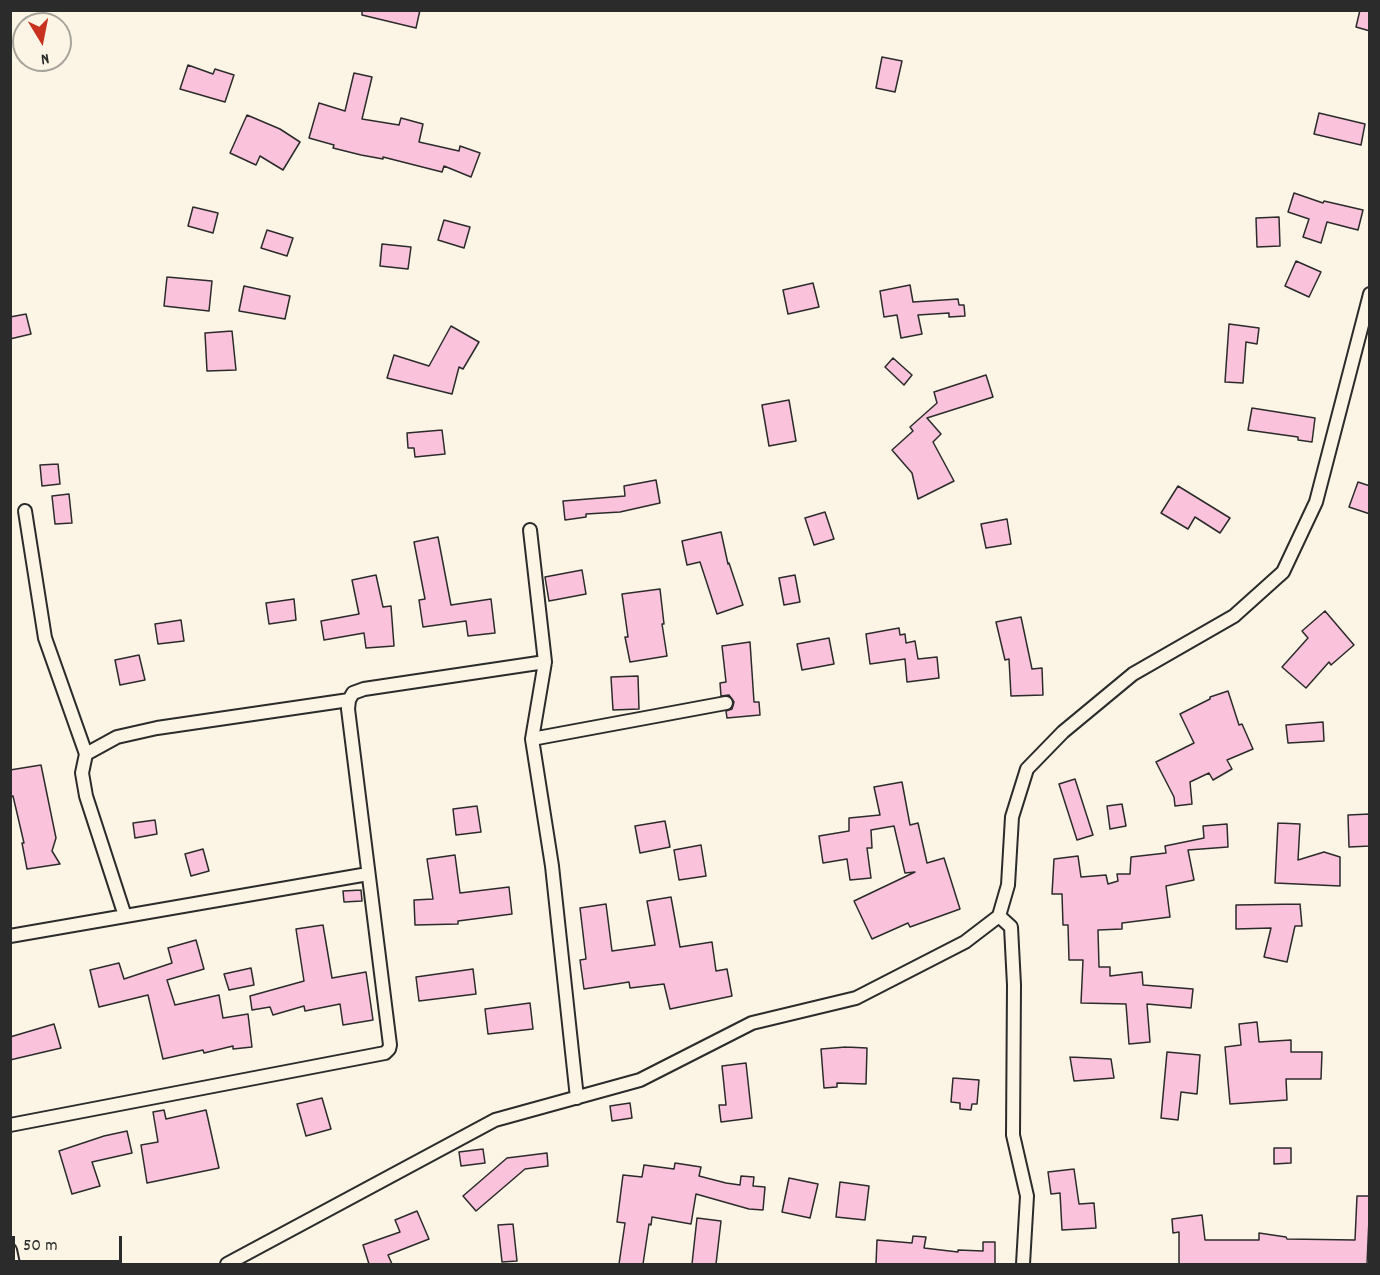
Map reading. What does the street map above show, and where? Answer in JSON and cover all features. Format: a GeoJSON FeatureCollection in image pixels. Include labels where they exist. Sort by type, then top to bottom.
{"type":"FeatureCollection","features":[{"type":"Feature","properties":{"kind":"street"},"geometry":{"type":"LineString","coordinates":[[227,1264],[495,1120],[640,1080],[752,1023],[856,998],[965,942],[999,916],[1008,885],[1012,817],[1027,769],[1064,732],[1133,674],[1234,616],[1283,572],[1316,502],[1370,294]]}},
{"type":"Feature","properties":{"kind":"street"},"geometry":{"type":"LineString","coordinates":[[25,511],[45,638],[86,754],[82,773],[86,796],[125,916]]}},
{"type":"Feature","properties":{"kind":"street"},"geometry":{"type":"LineString","coordinates":[[530,530],[545,663],[532,739],[552,866],[577,1098]]}},
{"type":"Feature","properties":{"kind":"street"},"geometry":{"type":"LineString","coordinates":[[10,1125],[385,1053],[390,1045],[348,709],[349,700],[353,693],[364,688],[545,663]]}},
{"type":"Feature","properties":{"kind":"street"},"geometry":{"type":"LineString","coordinates":[[86,754],[117,737],[156,728],[349,700]]}},
{"type":"Feature","properties":{"kind":"street"},"geometry":{"type":"LineString","coordinates":[[532,739],[726,703]]}},
{"type":"Feature","properties":{"kind":"street"},"geometry":{"type":"LineString","coordinates":[[10,936],[368,874]]}},
{"type":"Feature","properties":{"kind":"street"},"geometry":{"type":"LineString","coordinates":[[999,916],[1011,927],[1014,985],[1013,1135],[1027,1196],[1023,1264]]}},
{"type":"Feature","properties":{"kind":"street"},"geometry":{"type":"LineString","coordinates":[[10,1250],[13,1264]]}},
{"type":"Feature","properties":{"kind":"building"},"geometry":{"type":"Polygon","coordinates":[[[362,10],[420,10],[416,28],[362,15],[362,10]]]}},
{"type":"Feature","properties":{"kind":"building"},"geometry":{"type":"Polygon","coordinates":[[[1360,10],[1370,10],[1370,31],[1356,27],[1360,10]]]}},
{"type":"Feature","properties":{"kind":"building"},"geometry":{"type":"Polygon","coordinates":[[[882,57],[902,61],[895,92],[876,88],[882,57]]]}},
{"type":"Feature","properties":{"kind":"building"},"geometry":{"type":"Polygon","coordinates":[[[188,65],[213,74],[215,69],[234,75],[225,102],[180,89],[188,65]]]}},
{"type":"Feature","properties":{"kind":"building"},"geometry":{"type":"Polygon","coordinates":[[[354,73],[372,77],[362,119],[399,125],[401,118],[423,124],[419,142],[459,151],[460,146],[480,153],[471,177],[444,166],[442,172],[383,157],[383,159],[333,148],[334,145],[309,138],[319,103],[345,111],[354,73]]]}},
{"type":"Feature","properties":{"kind":"building"},"geometry":{"type":"Polygon","coordinates":[[[1319,113],[1365,124],[1361,145],[1314,134],[1319,113]]]}},
{"type":"Feature","properties":{"kind":"building"},"geometry":{"type":"Polygon","coordinates":[[[247,115],[280,129],[300,142],[283,170],[260,156],[256,165],[230,153],[247,115]]]}},
{"type":"Feature","properties":{"kind":"building"},"geometry":{"type":"Polygon","coordinates":[[[1294,193],[1323,203],[1324,201],[1363,210],[1358,230],[1327,222],[1321,243],[1303,237],[1309,219],[1288,212],[1294,193]]]}},
{"type":"Feature","properties":{"kind":"building"},"geometry":{"type":"Polygon","coordinates":[[[193,207],[218,213],[213,233],[188,226],[193,207]]]}},
{"type":"Feature","properties":{"kind":"building"},"geometry":{"type":"Polygon","coordinates":[[[1279,217],[1280,246],[1257,247],[1256,218],[1279,217]]]}},
{"type":"Feature","properties":{"kind":"building"},"geometry":{"type":"Polygon","coordinates":[[[444,220],[470,227],[464,248],[438,240],[444,220]]]}},
{"type":"Feature","properties":{"kind":"building"},"geometry":{"type":"Polygon","coordinates":[[[267,230],[293,238],[287,256],[261,248],[267,230]]]}},
{"type":"Feature","properties":{"kind":"building"},"geometry":{"type":"Polygon","coordinates":[[[382,244],[411,247],[408,269],[380,266],[382,244]]]}},
{"type":"Feature","properties":{"kind":"building"},"geometry":{"type":"Polygon","coordinates":[[[1296,261],[1321,272],[1309,297],[1285,286],[1296,261]]]}},
{"type":"Feature","properties":{"kind":"building"},"geometry":{"type":"Polygon","coordinates":[[[167,277],[212,281],[209,311],[164,306],[167,277]]]}},
{"type":"Feature","properties":{"kind":"building"},"geometry":{"type":"Polygon","coordinates":[[[813,283],[819,307],[788,314],[783,290],[813,283]]]}},
{"type":"Feature","properties":{"kind":"building"},"geometry":{"type":"Polygon","coordinates":[[[910,285],[913,302],[958,299],[959,305],[964,305],[965,316],[949,317],[949,313],[918,315],[922,334],[901,338],[897,315],[884,317],[880,291],[910,285]]]}},
{"type":"Feature","properties":{"kind":"building"},"geometry":{"type":"Polygon","coordinates":[[[244,286],[290,296],[285,319],[239,311],[244,286]]]}},
{"type":"Feature","properties":{"kind":"building"},"geometry":{"type":"Polygon","coordinates":[[[26,314],[31,334],[10,339],[10,317],[26,314]]]}},
{"type":"Feature","properties":{"kind":"building"},"geometry":{"type":"Polygon","coordinates":[[[1229,324],[1259,328],[1257,344],[1246,342],[1243,383],[1225,382],[1229,324]]]}},
{"type":"Feature","properties":{"kind":"building"},"geometry":{"type":"Polygon","coordinates":[[[451,326],[479,342],[463,369],[459,367],[452,394],[387,378],[394,355],[429,366],[451,326]]]}},
{"type":"Feature","properties":{"kind":"building"},"geometry":{"type":"Polygon","coordinates":[[[232,331],[236,370],[207,371],[205,333],[232,331]]]}},
{"type":"Feature","properties":{"kind":"building"},"geometry":{"type":"Polygon","coordinates":[[[893,358],[912,375],[904,385],[885,367],[893,358]]]}},
{"type":"Feature","properties":{"kind":"building"},"geometry":{"type":"Polygon","coordinates":[[[986,375],[993,397],[927,418],[941,434],[933,442],[954,481],[918,499],[912,473],[892,450],[913,431],[910,427],[937,403],[934,392],[986,375]]]}},
{"type":"Feature","properties":{"kind":"building"},"geometry":{"type":"Polygon","coordinates":[[[789,400],[796,441],[769,446],[762,405],[789,400]]]}},
{"type":"Feature","properties":{"kind":"building"},"geometry":{"type":"Polygon","coordinates":[[[1252,408],[1315,418],[1312,442],[1298,440],[1298,437],[1248,430],[1252,408]]]}},
{"type":"Feature","properties":{"kind":"building"},"geometry":{"type":"Polygon","coordinates":[[[442,430],[445,454],[415,457],[414,448],[408,448],[407,433],[442,430]]]}},
{"type":"Feature","properties":{"kind":"building"},"geometry":{"type":"Polygon","coordinates":[[[58,464],[60,484],[42,486],[40,465],[58,464]]]}},
{"type":"Feature","properties":{"kind":"building"},"geometry":{"type":"Polygon","coordinates":[[[656,480],[660,503],[620,512],[586,514],[586,517],[565,520],[563,501],[625,496],[624,486],[656,480]]]}},
{"type":"Feature","properties":{"kind":"building"},"geometry":{"type":"Polygon","coordinates":[[[1358,482],[1370,486],[1370,514],[1349,507],[1358,482]]]}},
{"type":"Feature","properties":{"kind":"building"},"geometry":{"type":"Polygon","coordinates":[[[1178,486],[1230,518],[1220,533],[1195,517],[1188,529],[1161,513],[1178,486]]]}},
{"type":"Feature","properties":{"kind":"building"},"geometry":{"type":"Polygon","coordinates":[[[69,494],[72,523],[55,524],[52,496],[69,494]]]}},
{"type":"Feature","properties":{"kind":"building"},"geometry":{"type":"Polygon","coordinates":[[[825,512],[834,539],[814,545],[805,518],[825,512]]]}},
{"type":"Feature","properties":{"kind":"building"},"geometry":{"type":"Polygon","coordinates":[[[1007,519],[1011,544],[986,548],[981,524],[1007,519]]]}},
{"type":"Feature","properties":{"kind":"building"},"geometry":{"type":"Polygon","coordinates":[[[721,532],[728,564],[743,605],[717,614],[700,562],[687,565],[682,541],[721,532]]]}},
{"type":"Feature","properties":{"kind":"building"},"geometry":{"type":"Polygon","coordinates":[[[438,537],[451,605],[491,599],[495,633],[468,636],[466,621],[423,627],[419,600],[425,599],[414,542],[438,537]]]}},
{"type":"Feature","properties":{"kind":"building"},"geometry":{"type":"Polygon","coordinates":[[[582,570],[586,594],[549,601],[545,577],[582,570]]]}},
{"type":"Feature","properties":{"kind":"building"},"geometry":{"type":"Polygon","coordinates":[[[376,575],[383,607],[391,606],[394,646],[366,648],[364,633],[324,640],[321,621],[359,614],[352,580],[376,575]]]}},
{"type":"Feature","properties":{"kind":"building"},"geometry":{"type":"Polygon","coordinates":[[[795,575],[800,602],[784,605],[779,578],[795,575]]]}},
{"type":"Feature","properties":{"kind":"building"},"geometry":{"type":"Polygon","coordinates":[[[660,589],[667,656],[630,662],[625,637],[628,637],[622,594],[660,589]]]}},
{"type":"Feature","properties":{"kind":"building"},"geometry":{"type":"Polygon","coordinates":[[[294,599],[296,620],[269,624],[266,603],[294,599]]]}},
{"type":"Feature","properties":{"kind":"building"},"geometry":{"type":"Polygon","coordinates":[[[1325,611],[1354,645],[1331,665],[1329,662],[1306,688],[1282,667],[1308,638],[1302,631],[1325,611]]]}},
{"type":"Feature","properties":{"kind":"building"},"geometry":{"type":"Polygon","coordinates":[[[1021,617],[1032,669],[1042,668],[1043,695],[1011,696],[1009,659],[1005,660],[996,622],[1021,617]]]}},
{"type":"Feature","properties":{"kind":"building"},"geometry":{"type":"Polygon","coordinates":[[[181,620],[184,641],[158,644],[155,624],[181,620]]]}},
{"type":"Feature","properties":{"kind":"building"},"geometry":{"type":"Polygon","coordinates":[[[899,628],[900,635],[905,634],[906,643],[915,641],[918,659],[937,657],[939,678],[907,682],[905,659],[870,664],[866,634],[899,628]]]}},
{"type":"Feature","properties":{"kind":"building"},"geometry":{"type":"Polygon","coordinates":[[[829,638],[834,664],[802,670],[797,644],[829,638]]]}},
{"type":"Feature","properties":{"kind":"building"},"geometry":{"type":"Polygon","coordinates":[[[750,642],[754,702],[759,702],[760,715],[727,718],[726,711],[732,709],[734,702],[729,695],[721,696],[720,683],[726,682],[722,646],[750,642]]]}},
{"type":"Feature","properties":{"kind":"building"},"geometry":{"type":"Polygon","coordinates":[[[139,655],[145,680],[120,685],[115,660],[139,655]]]}},
{"type":"Feature","properties":{"kind":"building"},"geometry":{"type":"Polygon","coordinates":[[[638,676],[639,709],[613,710],[611,677],[638,676]]]}},
{"type":"Feature","properties":{"kind":"building"},"geometry":{"type":"Polygon","coordinates":[[[1228,691],[1239,725],[1242,724],[1253,749],[1227,760],[1232,769],[1213,780],[1209,773],[1190,782],[1192,804],[1175,806],[1174,797],[1156,762],[1194,743],[1180,714],[1210,697],[1228,691]]]}},
{"type":"Feature","properties":{"kind":"building"},"geometry":{"type":"Polygon","coordinates":[[[1323,722],[1324,741],[1288,743],[1286,725],[1323,722]]]}},
{"type":"Feature","properties":{"kind":"building"},"geometry":{"type":"Polygon","coordinates":[[[41,765],[56,838],[52,851],[60,864],[27,869],[22,843],[24,843],[13,796],[10,797],[10,770],[41,765]]]}},
{"type":"Feature","properties":{"kind":"building"},"geometry":{"type":"Polygon","coordinates":[[[1075,779],[1093,835],[1077,840],[1059,784],[1075,779]]]}},
{"type":"Feature","properties":{"kind":"building"},"geometry":{"type":"Polygon","coordinates":[[[902,782],[910,825],[918,823],[927,863],[944,858],[960,909],[910,927],[908,923],[872,939],[854,901],[915,872],[905,873],[894,826],[871,830],[872,848],[867,848],[871,878],[850,880],[847,859],[823,863],[819,836],[849,831],[849,818],[880,815],[874,787],[902,782]]]}},
{"type":"Feature","properties":{"kind":"building"},"geometry":{"type":"Polygon","coordinates":[[[1122,804],[1126,826],[1110,829],[1107,806],[1122,804]]]}},
{"type":"Feature","properties":{"kind":"building"},"geometry":{"type":"Polygon","coordinates":[[[477,806],[481,832],[456,835],[453,809],[477,806]]]}},
{"type":"Feature","properties":{"kind":"building"},"geometry":{"type":"Polygon","coordinates":[[[1370,814],[1370,846],[1349,847],[1348,815],[1370,814]]]}},
{"type":"Feature","properties":{"kind":"building"},"geometry":{"type":"Polygon","coordinates":[[[155,820],[157,834],[135,838],[133,823],[155,820]]]}},
{"type":"Feature","properties":{"kind":"building"},"geometry":{"type":"Polygon","coordinates":[[[665,821],[670,847],[640,853],[635,826],[665,821]]]}},
{"type":"Feature","properties":{"kind":"building"},"geometry":{"type":"Polygon","coordinates":[[[1278,823],[1300,824],[1298,860],[1324,852],[1340,857],[1340,886],[1275,883],[1278,823]]]}},
{"type":"Feature","properties":{"kind":"building"},"geometry":{"type":"Polygon","coordinates":[[[1227,824],[1228,847],[1188,850],[1194,880],[1166,886],[1170,917],[1122,923],[1122,929],[1098,930],[1099,967],[1110,967],[1110,976],[1142,972],[1143,985],[1193,989],[1191,1008],[1147,1004],[1150,1042],[1129,1044],[1126,1004],[1081,1003],[1083,960],[1069,960],[1068,925],[1063,925],[1062,894],[1052,894],[1054,859],[1078,856],[1081,877],[1106,875],[1108,884],[1118,881],[1117,874],[1130,874],[1131,857],[1166,853],[1165,846],[1204,838],[1203,826],[1227,824]]]}},
{"type":"Feature","properties":{"kind":"building"},"geometry":{"type":"Polygon","coordinates":[[[701,845],[706,876],[679,880],[674,850],[701,845]]]}},
{"type":"Feature","properties":{"kind":"building"},"geometry":{"type":"Polygon","coordinates":[[[203,849],[209,871],[191,876],[185,854],[203,849]]]}},
{"type":"Feature","properties":{"kind":"building"},"geometry":{"type":"Polygon","coordinates":[[[455,855],[460,893],[509,887],[512,914],[458,921],[458,924],[415,925],[414,900],[433,899],[427,859],[455,855]]]}},
{"type":"Feature","properties":{"kind":"building"},"geometry":{"type":"Polygon","coordinates":[[[361,890],[362,901],[344,902],[343,891],[361,890]]]}},
{"type":"Feature","properties":{"kind":"building"},"geometry":{"type":"Polygon","coordinates":[[[671,897],[680,947],[712,942],[716,971],[727,969],[732,996],[670,1009],[664,984],[630,988],[629,982],[584,989],[580,960],[586,959],[580,908],[606,904],[612,951],[655,945],[647,901],[671,897]]]}},
{"type":"Feature","properties":{"kind":"building"},"geometry":{"type":"Polygon","coordinates":[[[1300,904],[1302,926],[1295,926],[1287,962],[1264,957],[1271,928],[1236,929],[1236,905],[1300,904]]]}},
{"type":"Feature","properties":{"kind":"building"},"geometry":{"type":"Polygon","coordinates":[[[323,925],[332,978],[366,972],[373,1020],[343,1025],[340,1004],[305,1011],[304,1006],[273,1015],[270,1007],[252,1010],[250,996],[304,981],[296,929],[323,925]]]}},
{"type":"Feature","properties":{"kind":"building"},"geometry":{"type":"Polygon","coordinates":[[[196,940],[204,969],[167,980],[175,1005],[219,995],[223,1018],[248,1014],[252,1047],[233,1049],[233,1046],[204,1053],[203,1050],[163,1059],[148,995],[99,1007],[90,970],[119,963],[124,979],[172,963],[168,948],[196,940]]]}},
{"type":"Feature","properties":{"kind":"building"},"geometry":{"type":"Polygon","coordinates":[[[251,968],[254,985],[229,990],[224,974],[251,968]]]}},
{"type":"Feature","properties":{"kind":"building"},"geometry":{"type":"Polygon","coordinates":[[[473,969],[476,994],[419,1001],[416,977],[473,969]]]}},
{"type":"Feature","properties":{"kind":"building"},"geometry":{"type":"Polygon","coordinates":[[[530,1003],[533,1029],[488,1034],[485,1009],[530,1003]]]}},
{"type":"Feature","properties":{"kind":"building"},"geometry":{"type":"Polygon","coordinates":[[[1257,1022],[1259,1042],[1291,1040],[1291,1052],[1322,1052],[1321,1079],[1286,1079],[1287,1100],[1230,1104],[1225,1047],[1241,1045],[1239,1024],[1257,1022]]]}},
{"type":"Feature","properties":{"kind":"building"},"geometry":{"type":"Polygon","coordinates":[[[54,1024],[61,1048],[10,1060],[10,1037],[54,1024]]]}},
{"type":"Feature","properties":{"kind":"building"},"geometry":{"type":"Polygon","coordinates":[[[867,1048],[866,1084],[837,1083],[837,1087],[824,1088],[821,1049],[867,1048]]]}},
{"type":"Feature","properties":{"kind":"building"},"geometry":{"type":"Polygon","coordinates":[[[1167,1052],[1200,1055],[1197,1094],[1181,1092],[1178,1120],[1161,1118],[1167,1052]]]}},
{"type":"Feature","properties":{"kind":"building"},"geometry":{"type":"Polygon","coordinates":[[[1070,1057],[1111,1059],[1114,1078],[1074,1081],[1070,1057]]]}},
{"type":"Feature","properties":{"kind":"building"},"geometry":{"type":"Polygon","coordinates":[[[746,1063],[752,1118],[721,1122],[719,1105],[726,1105],[722,1066],[746,1063]]]}},
{"type":"Feature","properties":{"kind":"building"},"geometry":{"type":"Polygon","coordinates":[[[953,1078],[979,1080],[977,1104],[972,1104],[971,1110],[960,1109],[960,1103],[951,1102],[953,1078]]]}},
{"type":"Feature","properties":{"kind":"building"},"geometry":{"type":"Polygon","coordinates":[[[322,1098],[331,1129],[306,1136],[297,1104],[322,1098]]]}},
{"type":"Feature","properties":{"kind":"building"},"geometry":{"type":"Polygon","coordinates":[[[630,1103],[632,1118],[612,1121],[610,1106],[630,1103]]]}},
{"type":"Feature","properties":{"kind":"building"},"geometry":{"type":"Polygon","coordinates":[[[164,1110],[166,1119],[206,1110],[219,1168],[147,1183],[141,1145],[158,1142],[153,1112],[164,1110]]]}},
{"type":"Feature","properties":{"kind":"building"},"geometry":{"type":"Polygon","coordinates":[[[127,1131],[132,1153],[92,1162],[100,1186],[72,1194],[59,1151],[127,1131]]]}},
{"type":"Feature","properties":{"kind":"building"},"geometry":{"type":"Polygon","coordinates":[[[1274,1148],[1291,1148],[1291,1163],[1274,1164],[1274,1148]]]}},
{"type":"Feature","properties":{"kind":"building"},"geometry":{"type":"Polygon","coordinates":[[[483,1149],[485,1163],[461,1166],[459,1152],[483,1149]]]}},
{"type":"Feature","properties":{"kind":"building"},"geometry":{"type":"Polygon","coordinates":[[[547,1153],[548,1166],[525,1169],[476,1211],[463,1196],[507,1158],[547,1153]]]}},
{"type":"Feature","properties":{"kind":"building"},"geometry":{"type":"Polygon","coordinates":[[[675,1163],[701,1167],[699,1176],[726,1183],[740,1185],[741,1176],[754,1177],[753,1186],[765,1187],[763,1210],[749,1209],[696,1194],[691,1224],[652,1217],[643,1264],[619,1264],[625,1223],[617,1222],[623,1175],[642,1177],[644,1165],[674,1169],[675,1163]]]}},
{"type":"Feature","properties":{"kind":"building"},"geometry":{"type":"Polygon","coordinates":[[[1074,1169],[1079,1204],[1094,1203],[1096,1228],[1062,1230],[1060,1193],[1051,1194],[1048,1172],[1074,1169]]]}},
{"type":"Feature","properties":{"kind":"building"},"geometry":{"type":"Polygon","coordinates":[[[789,1178],[818,1184],[810,1218],[782,1212],[789,1178]]]}},
{"type":"Feature","properties":{"kind":"building"},"geometry":{"type":"Polygon","coordinates":[[[840,1182],[869,1186],[865,1220],[836,1217],[840,1182]]]}},
{"type":"Feature","properties":{"kind":"building"},"geometry":{"type":"Polygon","coordinates":[[[1357,1196],[1370,1196],[1367,1264],[1179,1264],[1179,1232],[1173,1233],[1172,1219],[1202,1215],[1205,1240],[1259,1240],[1259,1233],[1287,1239],[1355,1240],[1357,1196]]]}},
{"type":"Feature","properties":{"kind":"building"},"geometry":{"type":"Polygon","coordinates":[[[417,1211],[429,1239],[388,1255],[392,1264],[369,1264],[363,1245],[400,1232],[395,1220],[417,1211]]]}},
{"type":"Feature","properties":{"kind":"building"},"geometry":{"type":"Polygon","coordinates":[[[697,1218],[721,1221],[716,1264],[692,1264],[697,1218]]]}},
{"type":"Feature","properties":{"kind":"building"},"geometry":{"type":"Polygon","coordinates":[[[513,1224],[517,1261],[502,1262],[498,1225],[513,1224]]]}},
{"type":"Feature","properties":{"kind":"building"},"geometry":{"type":"Polygon","coordinates":[[[913,1236],[926,1237],[924,1248],[958,1252],[958,1250],[983,1251],[983,1242],[995,1242],[995,1264],[876,1264],[877,1240],[912,1243],[913,1236]]]}}]}
